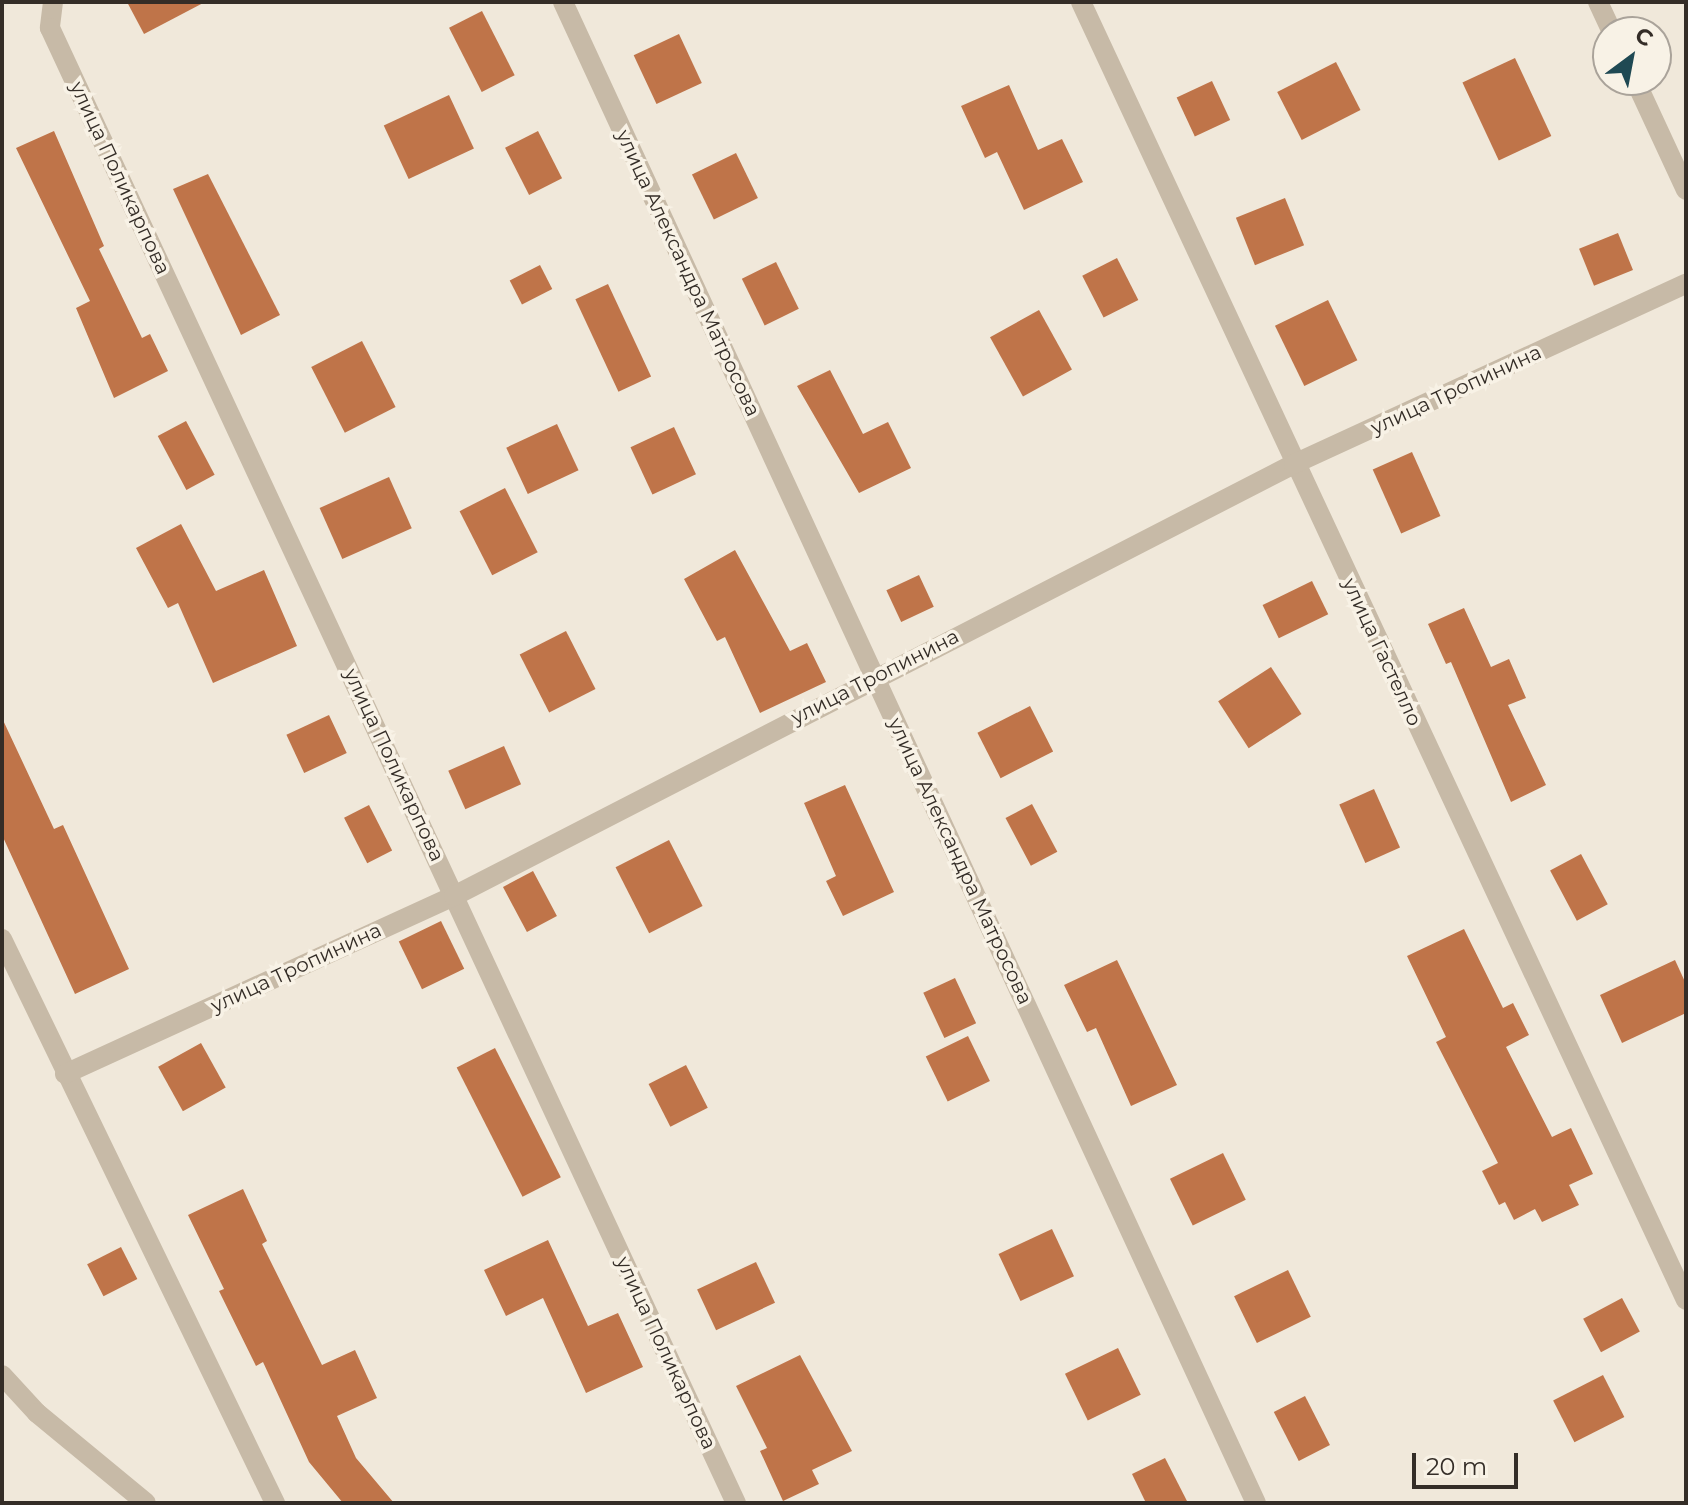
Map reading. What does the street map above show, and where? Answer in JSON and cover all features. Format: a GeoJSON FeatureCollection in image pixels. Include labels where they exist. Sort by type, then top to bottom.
{"type":"FeatureCollection","features":[{"type":"Feature","properties":{"kind":"street","name":"улица Поликарпова"},"geometry":{"type":"LineString","coordinates":[[53,2],[50,28],[736,1503]]}},
{"type":"Feature","properties":{"kind":"street","name":"улица Александра Матросова"},"geometry":{"type":"LineString","coordinates":[[563,2],[1256,1503]]}},
{"type":"Feature","properties":{"kind":"street","name":"улица Гастелло"},"geometry":{"type":"LineString","coordinates":[[1081,2],[1686,1300]]}},
{"type":"Feature","properties":{"kind":"street"},"geometry":{"type":"LineString","coordinates":[[1642,96],[1686,190]]}},
{"type":"Feature","properties":{"kind":"street","name":"улица Тропинина"},"geometry":{"type":"LineString","coordinates":[[65,1074],[454,896],[875,676],[1294,464],[1686,284]]}},
{"type":"Feature","properties":{"kind":"street"},"geometry":{"type":"LineString","coordinates":[[2,939],[275,1503]]}},
{"type":"Feature","properties":{"kind":"street"},"geometry":{"type":"LineString","coordinates":[[2,1375],[37,1413],[146,1503]]}},
{"type":"Feature","properties":{"kind":"building"},"geometry":{"type":"Polygon","coordinates":[[[127,2],[205,2],[144,34],[127,2]]]}},
{"type":"Feature","properties":{"kind":"building"},"geometry":{"type":"Polygon","coordinates":[[[482,11],[515,75],[482,92],[449,28],[482,11]]]}},
{"type":"Feature","properties":{"kind":"building"},"geometry":{"type":"Polygon","coordinates":[[[679,34],[702,83],[657,104],[634,55],[679,34]]]}},
{"type":"Feature","properties":{"kind":"building"},"geometry":{"type":"Polygon","coordinates":[[[1515,58],[1551,136],[1499,160],[1462,83],[1515,58]]]}},
{"type":"Feature","properties":{"kind":"building"},"geometry":{"type":"Polygon","coordinates":[[[1336,62],[1361,110],[1302,140],[1277,92],[1336,62]]]}},
{"type":"Feature","properties":{"kind":"building"},"geometry":{"type":"Polygon","coordinates":[[[1212,81],[1230,120],[1195,136],[1177,97],[1212,81]]]}},
{"type":"Feature","properties":{"kind":"building"},"geometry":{"type":"Polygon","coordinates":[[[1009,85],[1038,150],[1062,139],[1083,182],[1024,210],[997,152],[985,158],[961,106],[1009,85]]]}},
{"type":"Feature","properties":{"kind":"building"},"geometry":{"type":"Polygon","coordinates":[[[449,95],[474,148],[409,179],[384,125],[449,95]]]}},
{"type":"Feature","properties":{"kind":"building"},"geometry":{"type":"Polygon","coordinates":[[[54,131],[104,246],[99,249],[142,338],[150,334],[168,371],[114,398],[76,308],[90,301],[16,148],[54,131]]]}},
{"type":"Feature","properties":{"kind":"building"},"geometry":{"type":"Polygon","coordinates":[[[538,131],[562,178],[529,195],[505,148],[538,131]]]}},
{"type":"Feature","properties":{"kind":"building"},"geometry":{"type":"Polygon","coordinates":[[[736,153],[758,198],[714,219],[692,174],[736,153]]]}},
{"type":"Feature","properties":{"kind":"building"},"geometry":{"type":"Polygon","coordinates":[[[208,174],[280,315],[241,335],[173,189],[208,174]]]}},
{"type":"Feature","properties":{"kind":"building"},"geometry":{"type":"Polygon","coordinates":[[[1285,198],[1304,245],[1255,265],[1236,218],[1285,198]]]}},
{"type":"Feature","properties":{"kind":"building"},"geometry":{"type":"Polygon","coordinates":[[[1618,233],[1633,270],[1594,286],[1579,249],[1618,233]]]}},
{"type":"Feature","properties":{"kind":"building"},"geometry":{"type":"Polygon","coordinates":[[[1117,258],[1138,300],[1104,318],[1082,276],[1117,258]]]}},
{"type":"Feature","properties":{"kind":"building"},"geometry":{"type":"Polygon","coordinates":[[[776,262],[799,309],[765,325],[742,279],[776,262]]]}},
{"type":"Feature","properties":{"kind":"building"},"geometry":{"type":"Polygon","coordinates":[[[540,265],[552,289],[522,304],[510,280],[540,265]]]}},
{"type":"Feature","properties":{"kind":"building"},"geometry":{"type":"Polygon","coordinates":[[[608,284],[651,376],[618,392],[575,299],[608,284]]]}},
{"type":"Feature","properties":{"kind":"building"},"geometry":{"type":"Polygon","coordinates":[[[1328,300],[1357,360],[1304,386],[1275,326],[1328,300]]]}},
{"type":"Feature","properties":{"kind":"building"},"geometry":{"type":"Polygon","coordinates":[[[1039,310],[1072,369],[1023,397],[990,337],[1039,310]]]}},
{"type":"Feature","properties":{"kind":"building"},"geometry":{"type":"Polygon","coordinates":[[[362,341],[396,407],[345,433],[311,367],[362,341]]]}},
{"type":"Feature","properties":{"kind":"building"},"geometry":{"type":"Polygon","coordinates":[[[830,370],[863,434],[888,422],[911,468],[859,493],[797,386],[830,370]]]}},
{"type":"Feature","properties":{"kind":"building"},"geometry":{"type":"Polygon","coordinates":[[[186,421],[215,475],[186,490],[158,436],[186,421]]]}},
{"type":"Feature","properties":{"kind":"building"},"geometry":{"type":"Polygon","coordinates":[[[557,424],[579,470],[528,494],[506,448],[557,424]]]}},
{"type":"Feature","properties":{"kind":"building"},"geometry":{"type":"Polygon","coordinates":[[[674,427],[696,474],[652,494],[630,447],[674,427]]]}},
{"type":"Feature","properties":{"kind":"building"},"geometry":{"type":"Polygon","coordinates":[[[1412,452],[1440,516],[1401,533],[1373,469],[1412,452]]]}},
{"type":"Feature","properties":{"kind":"building"},"geometry":{"type":"Polygon","coordinates":[[[389,477],[412,528],[342,559],[320,508],[389,477]]]}},
{"type":"Feature","properties":{"kind":"building"},"geometry":{"type":"Polygon","coordinates":[[[505,488],[538,552],[492,575],[460,511],[505,488]]]}},
{"type":"Feature","properties":{"kind":"building"},"geometry":{"type":"Polygon","coordinates":[[[181,524],[216,591],[264,570],[297,646],[213,683],[178,603],[168,608],[136,548],[181,524]]]}},
{"type":"Feature","properties":{"kind":"building"},"geometry":{"type":"Polygon","coordinates":[[[735,550],[790,651],[807,643],[826,682],[760,713],[725,637],[717,641],[684,579],[735,550]]]}},
{"type":"Feature","properties":{"kind":"building"},"geometry":{"type":"Polygon","coordinates":[[[919,575],[934,607],[901,622],[886,590],[919,575]]]}},
{"type":"Feature","properties":{"kind":"building"},"geometry":{"type":"Polygon","coordinates":[[[1312,581],[1328,614],[1279,638],[1263,605],[1312,581]]]}},
{"type":"Feature","properties":{"kind":"building"},"geometry":{"type":"Polygon","coordinates":[[[1464,608],[1491,667],[1509,659],[1526,698],[1508,705],[1546,785],[1511,802],[1451,662],[1446,664],[1428,624],[1464,608]]]}},
{"type":"Feature","properties":{"kind":"building"},"geometry":{"type":"Polygon","coordinates":[[[566,631],[596,689],[549,713],[520,655],[566,631]]]}},
{"type":"Feature","properties":{"kind":"building"},"geometry":{"type":"Polygon","coordinates":[[[1271,667],[1301,714],[1249,748],[1218,701],[1271,667]]]}},
{"type":"Feature","properties":{"kind":"building"},"geometry":{"type":"Polygon","coordinates":[[[1030,706],[1053,751],[1001,778],[977,733],[1030,706]]]}},
{"type":"Feature","properties":{"kind":"building"},"geometry":{"type":"Polygon","coordinates":[[[329,715],[347,753],[304,773],[286,735],[329,715]]]}},
{"type":"Feature","properties":{"kind":"building"},"geometry":{"type":"Polygon","coordinates":[[[2,718],[54,829],[63,825],[129,969],[75,994],[2,835],[2,718]]]}},
{"type":"Feature","properties":{"kind":"building"},"geometry":{"type":"Polygon","coordinates":[[[504,746],[521,784],[465,809],[448,771],[504,746]]]}},
{"type":"Feature","properties":{"kind":"building"},"geometry":{"type":"Polygon","coordinates":[[[845,785],[894,892],[843,916],[826,881],[836,876],[804,803],[845,785]]]}},
{"type":"Feature","properties":{"kind":"building"},"geometry":{"type":"Polygon","coordinates":[[[1374,789],[1400,847],[1365,863],[1339,804],[1374,789]]]}},
{"type":"Feature","properties":{"kind":"building"},"geometry":{"type":"Polygon","coordinates":[[[1032,804],[1057,852],[1031,866],[1006,818],[1032,804]]]}},
{"type":"Feature","properties":{"kind":"building"},"geometry":{"type":"Polygon","coordinates":[[[369,805],[392,850],[367,863],[344,818],[369,805]]]}},
{"type":"Feature","properties":{"kind":"building"},"geometry":{"type":"Polygon","coordinates":[[[669,840],[703,906],[649,933],[616,867],[669,840]]]}},
{"type":"Feature","properties":{"kind":"building"},"geometry":{"type":"Polygon","coordinates":[[[1581,854],[1608,904],[1577,921],[1550,870],[1581,854]]]}},
{"type":"Feature","properties":{"kind":"building"},"geometry":{"type":"Polygon","coordinates":[[[533,871],[557,916],[527,932],[503,887],[533,871]]]}},
{"type":"Feature","properties":{"kind":"building"},"geometry":{"type":"Polygon","coordinates":[[[441,921],[464,969],[422,989],[399,942],[441,921]]]}},
{"type":"Feature","properties":{"kind":"building"},"geometry":{"type":"Polygon","coordinates":[[[1464,929],[1503,1008],[1513,1003],[1529,1035],[1506,1047],[1552,1137],[1571,1128],[1593,1174],[1569,1185],[1579,1205],[1542,1222],[1535,1209],[1514,1220],[1505,1202],[1499,1205],[1482,1171],[1498,1163],[1436,1042],[1446,1037],[1407,956],[1464,929]]]}},
{"type":"Feature","properties":{"kind":"building"},"geometry":{"type":"Polygon","coordinates":[[[1117,960],[1177,1085],[1131,1106],[1096,1028],[1087,1032],[1064,985],[1117,960]]]}},
{"type":"Feature","properties":{"kind":"building"},"geometry":{"type":"Polygon","coordinates":[[[1675,960],[1686,984],[1686,1013],[1622,1043],[1600,995],[1675,960]]]}},
{"type":"Feature","properties":{"kind":"building"},"geometry":{"type":"Polygon","coordinates":[[[955,978],[976,1023],[944,1038],[923,993],[955,978]]]}},
{"type":"Feature","properties":{"kind":"building"},"geometry":{"type":"Polygon","coordinates":[[[968,1036],[990,1081],[948,1102],[926,1057],[968,1036]]]}},
{"type":"Feature","properties":{"kind":"building"},"geometry":{"type":"Polygon","coordinates":[[[201,1043],[226,1088],[183,1111],[158,1067],[201,1043]]]}},
{"type":"Feature","properties":{"kind":"building"},"geometry":{"type":"Polygon","coordinates":[[[495,1048],[561,1177],[523,1197],[457,1068],[495,1048]]]}},
{"type":"Feature","properties":{"kind":"building"},"geometry":{"type":"Polygon","coordinates":[[[686,1065],[708,1108],[670,1127],[649,1084],[686,1065]]]}},
{"type":"Feature","properties":{"kind":"building"},"geometry":{"type":"Polygon","coordinates":[[[1223,1153],[1246,1200],[1193,1226],[1170,1179],[1223,1153]]]}},
{"type":"Feature","properties":{"kind":"building"},"geometry":{"type":"Polygon","coordinates":[[[243,1189],[267,1241],[262,1244],[322,1365],[355,1350],[377,1398],[337,1416],[356,1458],[394,1503],[343,1503],[309,1462],[263,1362],[256,1366],[219,1291],[224,1289],[188,1215],[243,1189]]]}},
{"type":"Feature","properties":{"kind":"building"},"geometry":{"type":"Polygon","coordinates":[[[1052,1229],[1074,1276],[1021,1301],[999,1254],[1052,1229]]]}},
{"type":"Feature","properties":{"kind":"building"},"geometry":{"type":"Polygon","coordinates":[[[548,1240],[588,1326],[618,1313],[643,1367],[586,1393],[543,1298],[506,1316],[484,1270],[548,1240]]]}},
{"type":"Feature","properties":{"kind":"building"},"geometry":{"type":"Polygon","coordinates":[[[121,1247],[137,1279],[103,1296],[87,1264],[121,1247]]]}},
{"type":"Feature","properties":{"kind":"building"},"geometry":{"type":"Polygon","coordinates":[[[756,1262],[775,1303],[716,1330],[697,1289],[756,1262]]]}},
{"type":"Feature","properties":{"kind":"building"},"geometry":{"type":"Polygon","coordinates":[[[1288,1270],[1311,1317],[1257,1343],[1234,1296],[1288,1270]]]}},
{"type":"Feature","properties":{"kind":"building"},"geometry":{"type":"Polygon","coordinates":[[[1622,1298],[1640,1332],[1601,1352],[1583,1319],[1622,1298]]]}},
{"type":"Feature","properties":{"kind":"building"},"geometry":{"type":"Polygon","coordinates":[[[1118,1348],[1141,1395],[1088,1421],[1065,1374],[1118,1348]]]}},
{"type":"Feature","properties":{"kind":"building"},"geometry":{"type":"Polygon","coordinates":[[[800,1355],[852,1451],[812,1470],[819,1484],[783,1501],[760,1451],[767,1448],[736,1386],[800,1355]]]}},
{"type":"Feature","properties":{"kind":"building"},"geometry":{"type":"Polygon","coordinates":[[[1603,1375],[1624,1417],[1574,1442],[1553,1400],[1603,1375]]]}},
{"type":"Feature","properties":{"kind":"building"},"geometry":{"type":"Polygon","coordinates":[[[1305,1396],[1330,1445],[1299,1461],[1274,1412],[1305,1396]]]}},
{"type":"Feature","properties":{"kind":"building"},"geometry":{"type":"Polygon","coordinates":[[[1165,1458],[1188,1503],[1146,1503],[1132,1474],[1165,1458]]]}}]}
